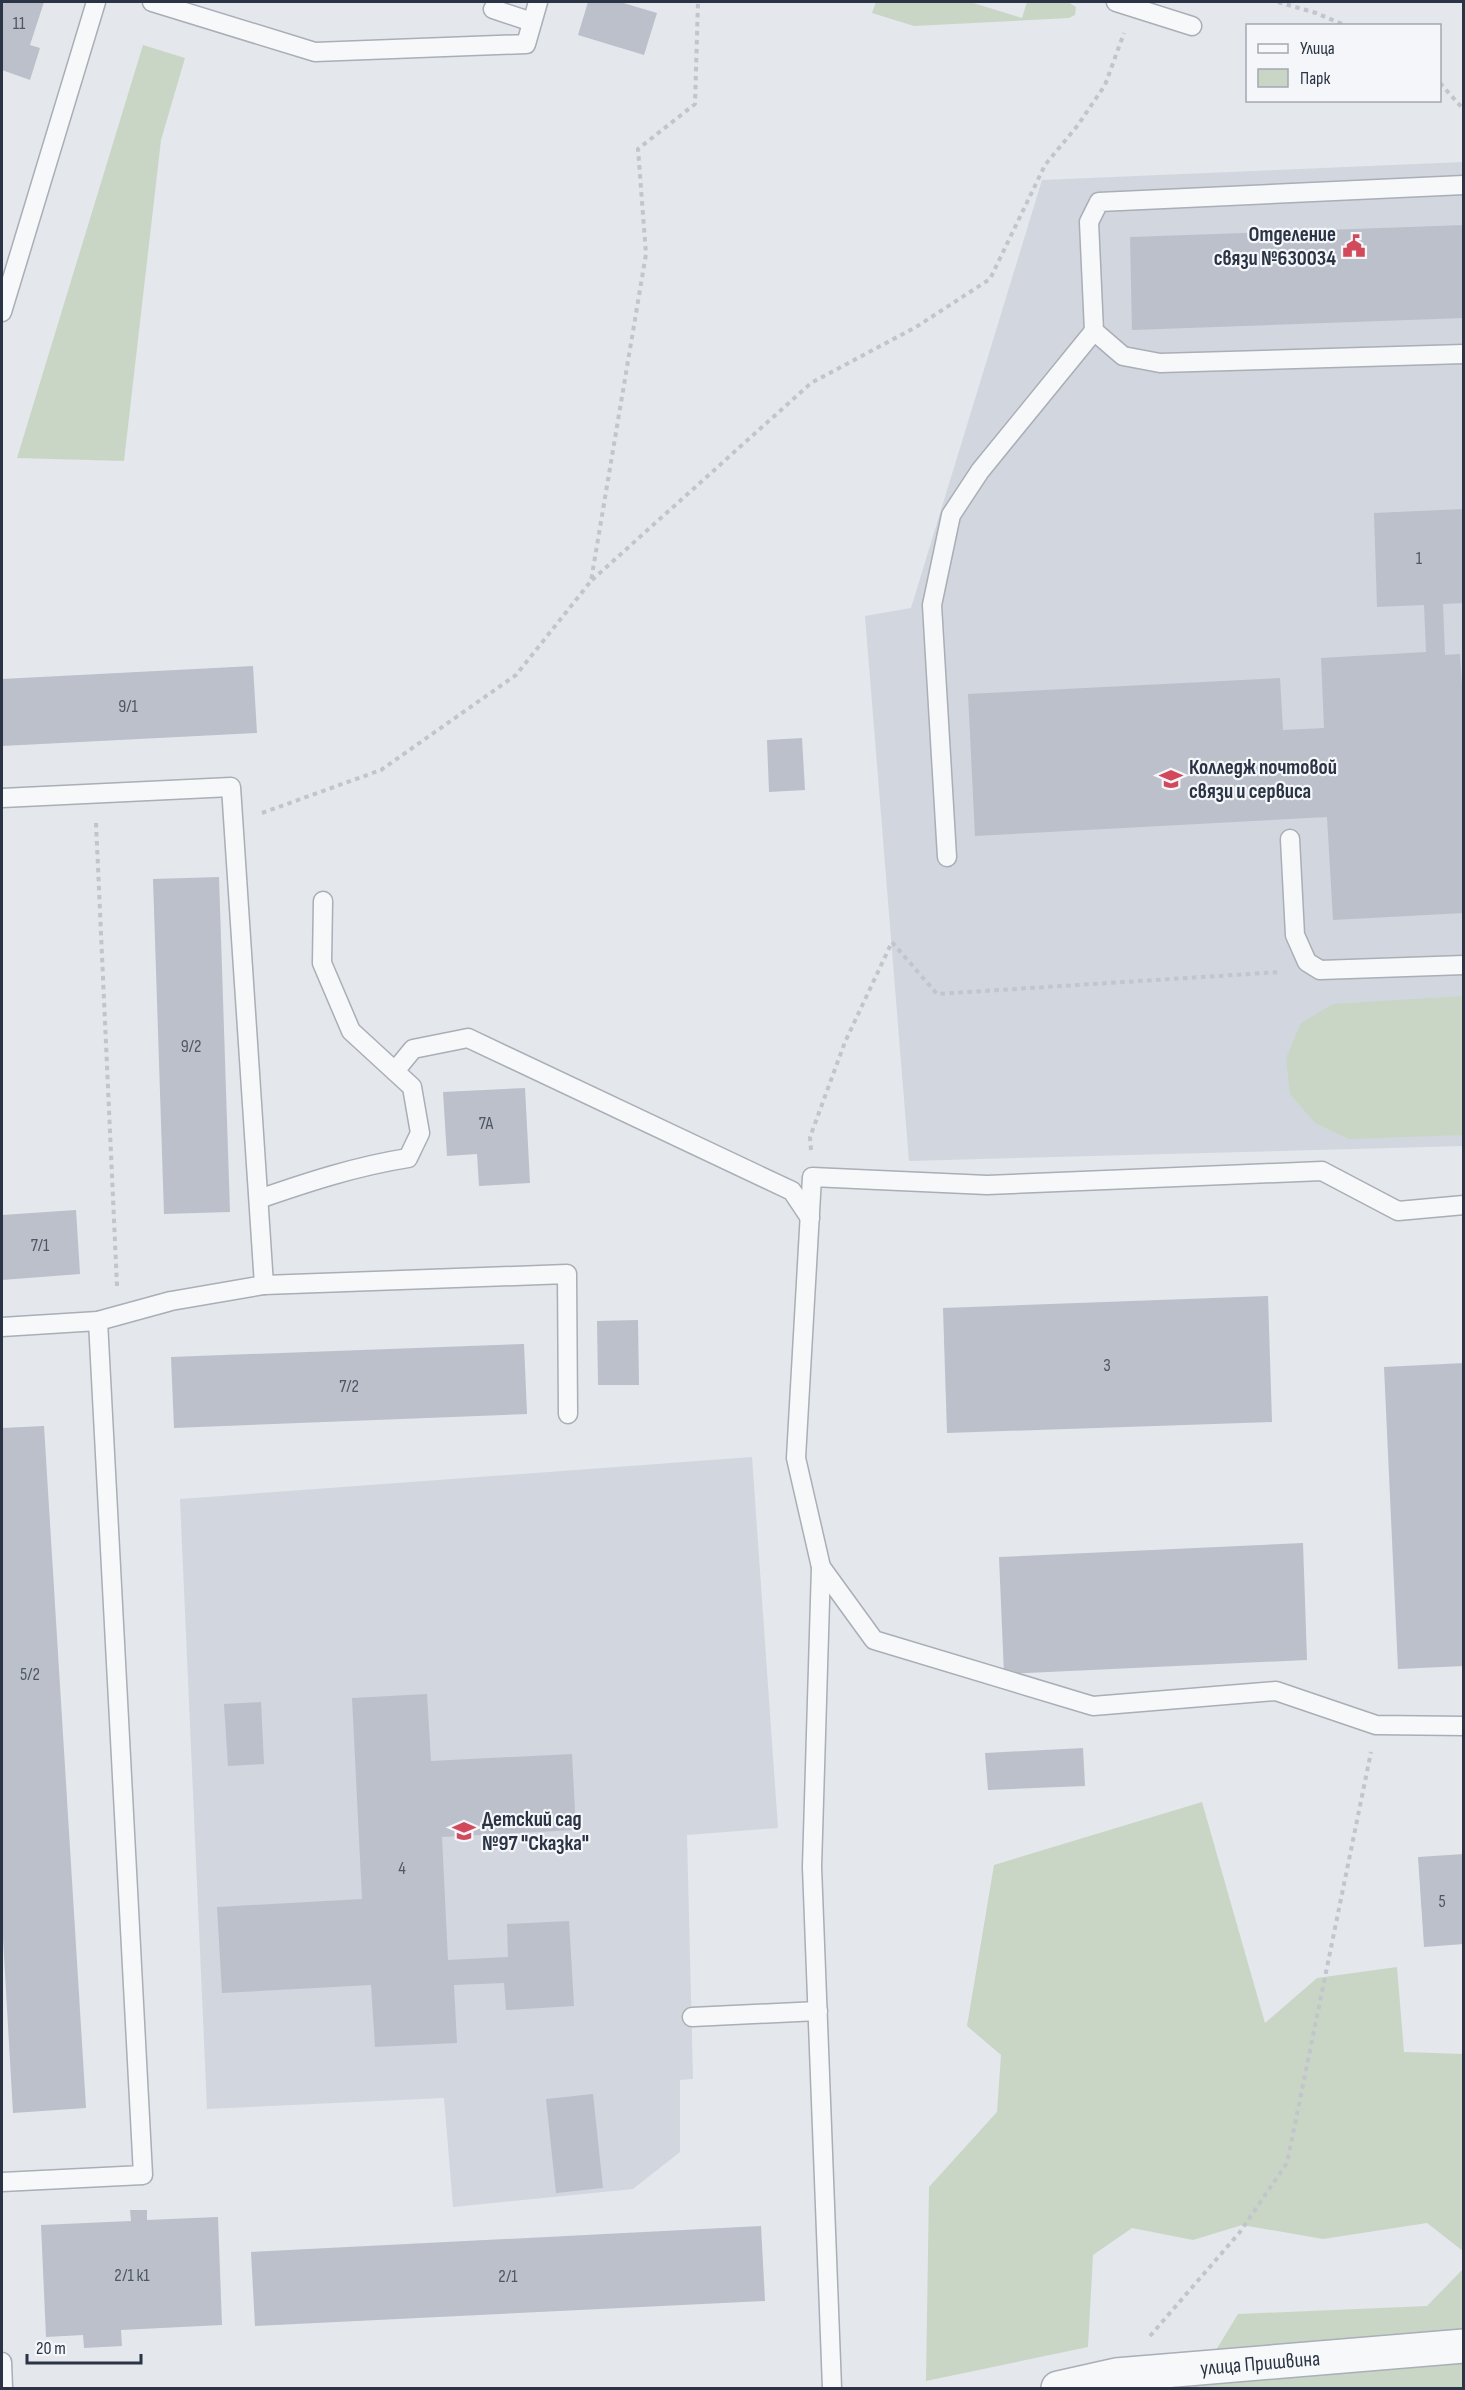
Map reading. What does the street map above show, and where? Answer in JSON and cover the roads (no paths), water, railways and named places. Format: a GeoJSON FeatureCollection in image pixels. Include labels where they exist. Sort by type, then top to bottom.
{"type":"FeatureCollection","features":[{"type":"Feature","properties":{"kind":"street","name":"улица Пришвина"},"geometry":{"type":"LineString","coordinates":[[1058,2388],[1116,2375],[1464,2346]]}},
{"type":"Feature","properties":{"kind":"lane"},"geometry":{"type":"LineString","coordinates":[[2,312],[96,2]]}},
{"type":"Feature","properties":{"kind":"lane"},"geometry":{"type":"LineString","coordinates":[[152,2],[315,52],[525,44],[538,2]]}},
{"type":"Feature","properties":{"kind":"lane"},"geometry":{"type":"LineString","coordinates":[[1116,2],[1192,26]]}},
{"type":"Feature","properties":{"kind":"lane"},"geometry":{"type":"LineString","coordinates":[[493,9],[532,22]]}},
{"type":"Feature","properties":{"kind":"lane"},"geometry":{"type":"LineString","coordinates":[[947,857],[932,605],[951,515],[980,471],[1094,331],[1089,222],[1099,202],[1464,185]]}},
{"type":"Feature","properties":{"kind":"lane"},"geometry":{"type":"LineString","coordinates":[[1094,331],[1123,356],[1160,363],[1464,354]]}},
{"type":"Feature","properties":{"kind":"lane"},"geometry":{"type":"LineString","coordinates":[[2,798],[231,787],[264,1285]]}},
{"type":"Feature","properties":{"kind":"lane"},"geometry":{"type":"LineString","coordinates":[[1290,839],[1295,935],[1307,962],[1320,970],[1464,965]]}},
{"type":"Feature","properties":{"kind":"lane"},"geometry":{"type":"LineString","coordinates":[[259,1199],[312,1180],[378,1162],[408,1158],[420,1133],[412,1087],[351,1031],[322,963],[323,901]]}},
{"type":"Feature","properties":{"kind":"lane"},"geometry":{"type":"LineString","coordinates":[[395,1071],[413,1049],[468,1038],[792,1191],[810,1218]]}},
{"type":"Feature","properties":{"kind":"lane"},"geometry":{"type":"LineString","coordinates":[[832,2388],[812,1867],[821,1567],[796,1458],[812,1177],[987,1185],[1322,1171],[1398,1211],[1464,1205]]}},
{"type":"Feature","properties":{"kind":"lane"},"geometry":{"type":"LineString","coordinates":[[2,1327],[98,1320],[171,1301],[264,1285],[567,1274],[568,1414]]}},
{"type":"Feature","properties":{"kind":"lane"},"geometry":{"type":"LineString","coordinates":[[2,2181],[143,2175],[98,1320]]}},
{"type":"Feature","properties":{"kind":"lane"},"geometry":{"type":"LineString","coordinates":[[821,1567],[873,1640],[1093,1706],[1276,1691],[1376,1725],[1464,1726]]}},
{"type":"Feature","properties":{"kind":"lane"},"geometry":{"type":"LineString","coordinates":[[692,2017],[818,2011]]}},
{"type":"Feature","properties":{"kind":"lane"},"geometry":{"type":"LineString","coordinates":[[2,2362],[3,2388]]}},
{"type":"Feature","properties":{"kind":"place","name":"Отделение связи №630034"},"geometry":{"type":"Point","coordinates":[1354,246]}},
{"type":"Feature","properties":{"kind":"place","name":"Колледж почтовой связи и сервиса"},"geometry":{"type":"Point","coordinates":[1171,779]}},
{"type":"Feature","properties":{"kind":"place","name":"Детский сад №97 \"Сказка\""},"geometry":{"type":"Point","coordinates":[464,1831]}}]}
